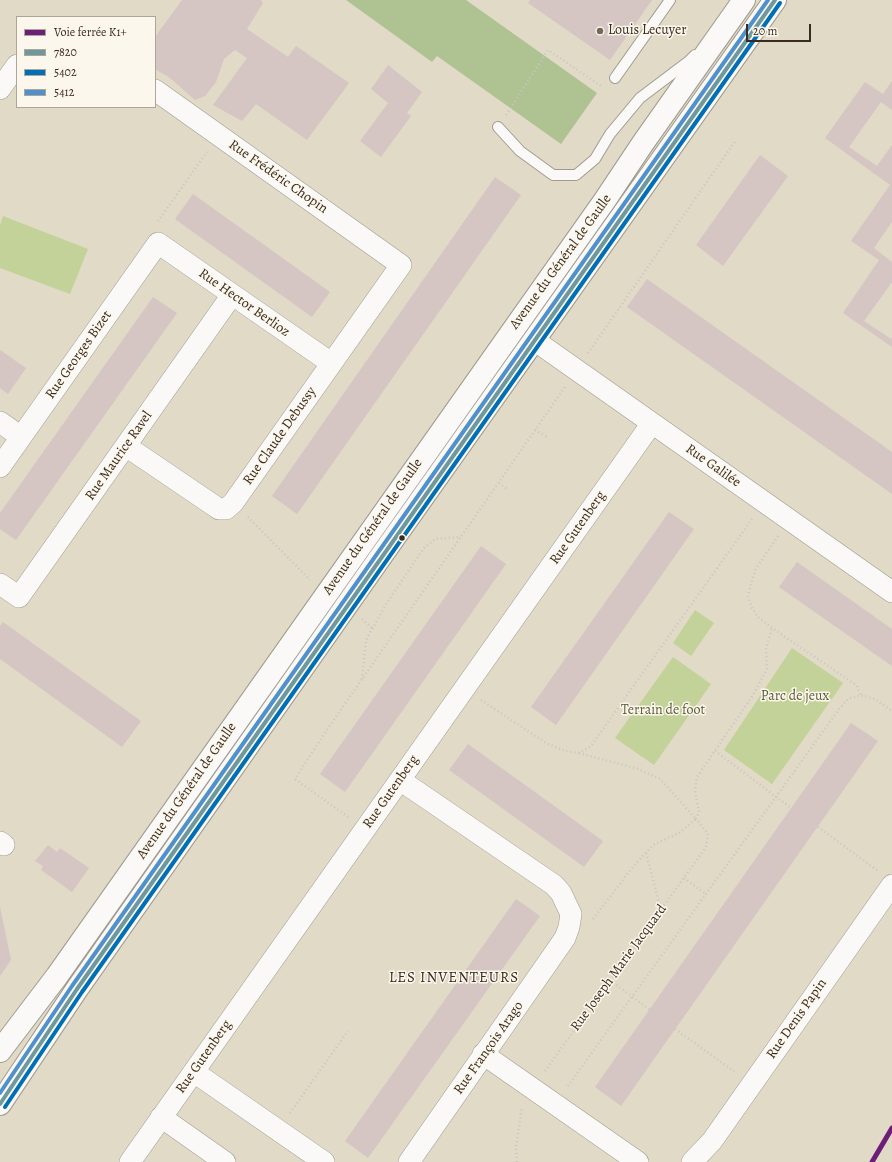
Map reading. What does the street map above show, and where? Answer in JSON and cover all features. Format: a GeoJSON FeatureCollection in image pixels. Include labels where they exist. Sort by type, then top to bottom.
{"type":"FeatureCollection","features":[{"type":"Feature","properties":{"kind":"main road","name":"Avenue du Général de Gaulle"},"geometry":{"type":"LineString","coordinates":[[0,1051],[57,976],[605,200],[743,0]]}},
{"type":"Feature","properties":{"kind":"main road","name":"Avenue du Général de Gaulle"},"geometry":{"type":"LineString","coordinates":[[0,1104],[77,989],[775,0]]}},
{"type":"Feature","properties":{"kind":"street"},"geometry":{"type":"LineString","coordinates":[[0,89],[16,66]]}},
{"type":"Feature","properties":{"kind":"street","name":"Rue Frédéric Chopin"},"geometry":{"type":"LineString","coordinates":[[156,91],[401,265]]}},
{"type":"Feature","properties":{"kind":"street","name":"Rue Hector Berlioz"},"geometry":{"type":"LineString","coordinates":[[158,243],[331,363]]}},
{"type":"Feature","properties":{"kind":"street","name":"Rue Georges Bizet"},"geometry":{"type":"LineString","coordinates":[[0,467],[158,243]]}},
{"type":"Feature","properties":{"kind":"street","name":"Rue Claude Debussy"},"geometry":{"type":"LineString","coordinates":[[233,503],[401,265]]}},
{"type":"Feature","properties":{"kind":"street","name":"Rue Maurice Ravel"},"geometry":{"type":"LineString","coordinates":[[0,584],[19,597],[232,295]]}},
{"type":"Feature","properties":{"kind":"street","name":"Rue Galilée"},"geometry":{"type":"LineString","coordinates":[[534,340],[892,592]]}},
{"type":"Feature","properties":{"kind":"street"},"geometry":{"type":"LineString","coordinates":[[0,422],[21,437]]}},
{"type":"Feature","properties":{"kind":"street","name":"Rue Gutenberg"},"geometry":{"type":"LineString","coordinates":[[130,1162],[652,423]]}},
{"type":"Feature","properties":{"kind":"street"},"geometry":{"type":"LineString","coordinates":[[126,446],[219,509],[226,509],[233,503]]}},
{"type":"Feature","properties":{"kind":"street","name":"Rue François Arago"},"geometry":{"type":"LineString","coordinates":[[400,780],[554,885],[561,893],[571,914],[569,927],[565,938],[410,1162]]}},
{"type":"Feature","properties":{"kind":"street","name":"Rue Denis Papin"},"geometry":{"type":"LineString","coordinates":[[697,1158],[752,1084],[886,879]]}},
{"type":"Feature","properties":{"kind":"street"},"geometry":{"type":"LineString","coordinates":[[484,1054],[638,1162]]}},
{"type":"Feature","properties":{"kind":"street"},"geometry":{"type":"LineString","coordinates":[[194,1072],[324,1162]]}},
{"type":"Feature","properties":{"kind":"street"},"geometry":{"type":"LineString","coordinates":[[161,1118],[225,1162]]}},
{"type":"Feature","properties":{"kind":"lane"},"geometry":{"type":"LineString","coordinates":[[615,78],[670,0]]}},
{"type":"Feature","properties":{"kind":"lane"},"geometry":{"type":"LineString","coordinates":[[498,127],[520,151],[553,175],[576,175],[595,159],[610,134],[640,98],[689,61],[743,0]]}},
{"type":"Feature","properties":{"kind":"path"},"geometry":{"type":"LineString","coordinates":[[498,127],[548,50],[607,90],[615,78]]}},
{"type":"Feature","properties":{"kind":"path"},"geometry":{"type":"LineString","coordinates":[[158,243],[156,224],[218,135]]}},
{"type":"Feature","properties":{"kind":"path"},"geometry":{"type":"LineString","coordinates":[[364,830],[295,779],[324,734],[736,140]]}},
{"type":"Feature","properties":{"kind":"path"},"geometry":{"type":"LineString","coordinates":[[535,430],[547,437]]}},
{"type":"Feature","properties":{"kind":"path"},"geometry":{"type":"LineString","coordinates":[[499,483],[507,489]]}},
{"type":"Feature","properties":{"kind":"path"},"geometry":{"type":"LineString","coordinates":[[579,753],[591,746],[607,725],[764,502]]}},
{"type":"Feature","properties":{"kind":"path"},"geometry":{"type":"LineString","coordinates":[[233,503],[301,572],[326,594]]}},
{"type":"Feature","properties":{"kind":"path"},"geometry":{"type":"LineString","coordinates":[[790,520],[755,570],[748,596],[758,618],[856,685],[861,695]]}},
{"type":"Feature","properties":{"kind":"path"},"geometry":{"type":"LineString","coordinates":[[362,679],[366,640],[388,601],[424,548],[435,538],[461,537]]}},
{"type":"Feature","properties":{"kind":"path"},"geometry":{"type":"LineString","coordinates":[[569,927],[586,929],[632,868],[653,845],[679,833],[696,819],[698,812],[695,792],[697,777],[752,695],[767,669],[766,648],[772,628]]}},
{"type":"Feature","properties":{"kind":"path"},"geometry":{"type":"LineString","coordinates":[[465,688],[546,744],[565,751],[579,753],[638,769],[660,778],[696,819]]}},
{"type":"Feature","properties":{"kind":"path"},"geometry":{"type":"LineString","coordinates":[[555,1105],[839,709],[848,699],[861,695],[875,699],[892,711]]}},
{"type":"Feature","properties":{"kind":"path"},"geometry":{"type":"LineString","coordinates":[[714,751],[791,808]]}},
{"type":"Feature","properties":{"kind":"path","name":"Rue Joseph Marie Jacquard"},"geometry":{"type":"LineString","coordinates":[[517,1162],[516,1147],[524,1101],[706,846],[708,834],[696,819]]}},
{"type":"Feature","properties":{"kind":"path"},"geometry":{"type":"LineString","coordinates":[[818,827],[886,879]]}},
{"type":"Feature","properties":{"kind":"path"},"geometry":{"type":"LineString","coordinates":[[646,852],[661,910]]}},
{"type":"Feature","properties":{"kind":"path"},"geometry":{"type":"LineString","coordinates":[[684,878],[706,894]]}},
{"type":"Feature","properties":{"kind":"path"},"geometry":{"type":"LineString","coordinates":[[610,980],[650,1010]]}},
{"type":"Feature","properties":{"kind":"path"},"geometry":{"type":"LineString","coordinates":[[676,1029],[752,1084]]}},
{"type":"Feature","properties":{"kind":"path"},"geometry":{"type":"LineString","coordinates":[[278,1130],[348,1031]]}},
{"type":"Feature","properties":{"kind":"green space"},"geometry":{"type":"Polygon","coordinates":[[[346,0],[466,0],[597,93],[561,144],[437,56],[432,62],[346,0]]]}},
{"type":"Feature","properties":{"kind":"green space"},"geometry":{"type":"Polygon","coordinates":[[[3,216],[88,249],[70,294],[0,268],[0,225],[3,216]]]}},
{"type":"Feature","properties":{"kind":"green space"},"geometry":{"type":"Polygon","coordinates":[[[695,610],[714,623],[691,656],[673,643],[695,610]]]}},
{"type":"Feature","properties":{"kind":"green space","name":"Parc de jeux"},"geometry":{"type":"Polygon","coordinates":[[[792,648],[843,683],[772,784],[724,750],[792,648]]]}},
{"type":"Feature","properties":{"kind":"green space","name":"Terrain de foot"},"geometry":{"type":"Polygon","coordinates":[[[673,657],[711,684],[654,765],[615,738],[673,657]]]}},
{"type":"Feature","properties":{"kind":"building"},"geometry":{"type":"Polygon","coordinates":[[[182,0],[261,0],[263,3],[247,29],[288,57],[296,46],[349,83],[307,140],[256,104],[242,121],[213,105],[247,58],[235,50],[224,59],[216,82],[205,96],[195,100],[170,78],[156,70],[156,36],[182,0]]]}},
{"type":"Feature","properties":{"kind":"building","name":"Louis Lecuyer"},"geometry":{"type":"Polygon","coordinates":[[[530,0],[652,0],[610,60],[528,3],[530,0]]]}},
{"type":"Feature","properties":{"kind":"building"},"geometry":{"type":"Polygon","coordinates":[[[388,65],[422,92],[407,113],[411,116],[381,157],[360,141],[388,103],[371,89],[388,65]]]}},
{"type":"Feature","properties":{"kind":"building"},"geometry":{"type":"Polygon","coordinates":[[[892,81],[892,110],[881,102],[849,147],[877,166],[892,145],[892,222],[874,248],[892,262],[892,282],[864,321],[891,339],[892,337],[892,347],[843,313],[879,260],[851,241],[890,185],[825,138],[865,82],[883,94],[892,81]]]}},
{"type":"Feature","properties":{"kind":"building"},"geometry":{"type":"Polygon","coordinates":[[[760,155],[788,176],[723,266],[696,245],[760,155]]]}},
{"type":"Feature","properties":{"kind":"building"},"geometry":{"type":"Polygon","coordinates":[[[495,177],[521,195],[297,514],[272,496],[495,177]]]}},
{"type":"Feature","properties":{"kind":"building"},"geometry":{"type":"Polygon","coordinates":[[[193,194],[330,292],[312,317],[175,219],[193,194]]]}},
{"type":"Feature","properties":{"kind":"building"},"geometry":{"type":"Polygon","coordinates":[[[647,279],[892,452],[892,494],[627,307],[647,279]]]}},
{"type":"Feature","properties":{"kind":"building"},"geometry":{"type":"Polygon","coordinates":[[[153,297],[177,313],[16,540],[0,529],[0,513],[153,297]]]}},
{"type":"Feature","properties":{"kind":"building"},"geometry":{"type":"Polygon","coordinates":[[[0,350],[26,368],[8,394],[0,388],[0,350]]]}},
{"type":"Feature","properties":{"kind":"building"},"geometry":{"type":"Polygon","coordinates":[[[669,512],[694,529],[556,725],[531,707],[669,512]]]}},
{"type":"Feature","properties":{"kind":"building"},"geometry":{"type":"Polygon","coordinates":[[[481,546],[506,564],[345,792],[320,774],[481,546]]]}},
{"type":"Feature","properties":{"kind":"building"},"geometry":{"type":"Polygon","coordinates":[[[797,562],[892,629],[892,666],[779,587],[797,562]]]}},
{"type":"Feature","properties":{"kind":"building"},"geometry":{"type":"Polygon","coordinates":[[[3,622],[141,721],[122,747],[0,659],[0,626],[3,622]]]}},
{"type":"Feature","properties":{"kind":"building"},"geometry":{"type":"Polygon","coordinates":[[[851,723],[878,741],[621,1106],[595,1087],[851,723]]]}},
{"type":"Feature","properties":{"kind":"building"},"geometry":{"type":"Polygon","coordinates":[[[468,744],[603,841],[584,867],[449,770],[468,744]]]}},
{"type":"Feature","properties":{"kind":"building"},"geometry":{"type":"Polygon","coordinates":[[[48,845],[57,852],[60,848],[89,868],[72,892],[41,870],[43,866],[35,861],[48,845]]]}},
{"type":"Feature","properties":{"kind":"building"},"geometry":{"type":"Polygon","coordinates":[[[516,899],[540,916],[368,1158],[345,1141],[516,899]]]}},
{"type":"Feature","properties":{"kind":"building"},"geometry":{"type":"Polygon","coordinates":[[[0,907],[11,960],[0,976],[0,907]]]}},
{"type":"Feature","properties":{"kind":"rail line","name":"K1+"},"geometry":{"type":"LineString","coordinates":[[872,1162],[892,1128]]}},
{"type":"Feature","properties":{"kind":"transit line","name":"5412"},"geometry":{"type":"LineString","coordinates":[[0,1093],[72,986],[768,0]]}},
{"type":"Feature","properties":{"kind":"transit line","name":"7820"},"geometry":{"type":"LineString","coordinates":[[0,1104],[77,989],[775,0]]}},
{"type":"Feature","properties":{"kind":"transit line","name":"5402"},"geometry":{"type":"LineString","coordinates":[[5,1107],[82,992],[780,3]]}},
{"type":"Feature","properties":{"kind":"place","name":"Louis Lecuyer"},"geometry":{"type":"Point","coordinates":[600,31]}},
{"type":"Feature","properties":{"kind":"district","name":"LES INVENTEURS"},"geometry":{"type":"Point","coordinates":[454,978]}}]}
